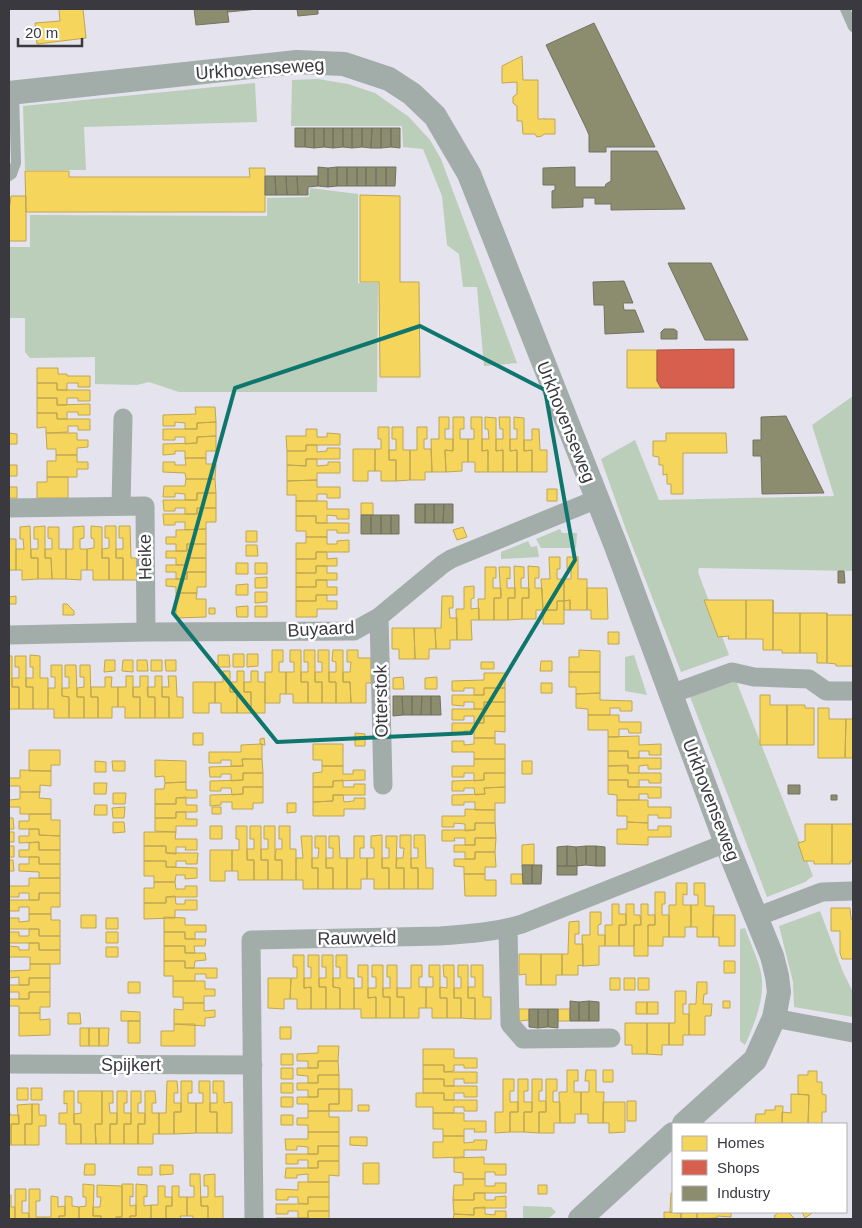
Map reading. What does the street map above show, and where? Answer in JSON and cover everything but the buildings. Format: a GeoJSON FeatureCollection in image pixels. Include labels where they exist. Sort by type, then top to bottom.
{"type":"FeatureCollection","features":[{"type":"Feature","properties":{"kind":"street","name":"Urkhovenseweg"},"geometry":{"type":"LineString","coordinates":[[11,93],[297,62],[344,64],[389,78],[412,94],[435,116],[469,174],[616,546],[726,843],[772,956],[777,976],[779,992],[774,1018],[755,1060],[685,1123]]}},
{"type":"Feature","properties":{"kind":"street"},"geometry":{"type":"LineString","coordinates":[[121,506],[123,418]]}},
{"type":"Feature","properties":{"kind":"street","name":"Buyaard"},"geometry":{"type":"LineString","coordinates":[[9,635],[354,631],[379,618],[442,564],[451,559],[597,499]]}},
{"type":"Feature","properties":{"kind":"street","name":"Heike"},"geometry":{"type":"LineString","coordinates":[[9,508],[145,506],[146,632]]}},
{"type":"Feature","properties":{"kind":"street","name":"Otterstok"},"geometry":{"type":"LineString","coordinates":[[379,618],[383,785]]}},
{"type":"Feature","properties":{"kind":"street"},"geometry":{"type":"LineString","coordinates":[[671,694],[732,672],[754,677],[809,679],[826,691],[853,691]]}},
{"type":"Feature","properties":{"kind":"street","name":"Rauwveld"},"geometry":{"type":"LineString","coordinates":[[254,1219],[251,940],[440,936],[508,929],[726,843]]}},
{"type":"Feature","properties":{"kind":"street"},"geometry":{"type":"LineString","coordinates":[[756,917],[822,892],[853,891]]}},
{"type":"Feature","properties":{"kind":"street"},"geometry":{"type":"LineString","coordinates":[[508,929],[510,1024],[514,1030],[523,1039],[611,1038]]}},
{"type":"Feature","properties":{"kind":"street"},"geometry":{"type":"LineString","coordinates":[[774,1018],[853,1033]]}},
{"type":"Feature","properties":{"kind":"street","name":"Spijkert"},"geometry":{"type":"LineString","coordinates":[[9,1064],[253,1065]]}},
{"type":"Feature","properties":{"kind":"street"},"geometry":{"type":"LineString","coordinates":[[580,1219],[672,1135]]}},
{"type":"Feature","properties":{"kind":"lane"},"geometry":{"type":"LineString","coordinates":[[845,9],[853,27]]}},
{"type":"Feature","properties":{"kind":"lane"},"geometry":{"type":"LineString","coordinates":[[9,176],[12,174],[16,164],[11,93]]}},
{"type":"Feature","properties":{"kind":"highlighted area"},"geometry":{"type":"Polygon","coordinates":[[[420,326],[545,390],[575,560],[471,733],[277,742],[173,613],[235,388],[420,326]]]}},
{"type":"Feature","properties":{"kind":"green space"},"geometry":{"type":"Polygon","coordinates":[[[318,79],[348,84],[375,93],[409,117],[430,140],[441,159],[517,363],[484,366],[477,287],[463,287],[459,254],[447,245],[442,196],[423,149],[403,147],[402,126],[291,126],[292,80],[318,79]]]}},
{"type":"Feature","properties":{"kind":"green space"},"geometry":{"type":"Polygon","coordinates":[[[255,83],[257,122],[84,127],[86,170],[25,170],[23,106],[255,83]]]}},
{"type":"Feature","properties":{"kind":"green space"},"geometry":{"type":"Polygon","coordinates":[[[310,188],[358,194],[358,283],[378,283],[377,392],[179,392],[149,382],[137,385],[95,384],[95,357],[30,358],[25,352],[25,318],[9,318],[9,247],[30,247],[30,215],[267,216],[267,198],[309,197],[310,188]]]}},
{"type":"Feature","properties":{"kind":"green space"},"geometry":{"type":"Polygon","coordinates":[[[853,396],[853,571],[699,568],[698,572],[729,655],[681,672],[601,459],[635,440],[659,500],[834,496],[812,425],[853,396]]]}},
{"type":"Feature","properties":{"kind":"green space"},"geometry":{"type":"Polygon","coordinates":[[[560,529],[562,533],[577,533],[576,548],[541,548],[536,539],[560,529]]]}},
{"type":"Feature","properties":{"kind":"green space"},"geometry":{"type":"Polygon","coordinates":[[[528,541],[531,547],[537,546],[539,557],[501,559],[501,552],[528,541]]]}},
{"type":"Feature","properties":{"kind":"green space"},"geometry":{"type":"Polygon","coordinates":[[[634,655],[647,695],[625,691],[625,657],[634,655]]]}},
{"type":"Feature","properties":{"kind":"green space"},"geometry":{"type":"Polygon","coordinates":[[[735,678],[813,876],[805,882],[767,897],[689,694],[735,678]]]}},
{"type":"Feature","properties":{"kind":"green space"},"geometry":{"type":"Polygon","coordinates":[[[820,911],[843,972],[853,992],[853,1017],[794,1007],[793,982],[779,926],[820,911]]]}},
{"type":"Feature","properties":{"kind":"green space"},"geometry":{"type":"Polygon","coordinates":[[[745,928],[759,965],[762,985],[757,1016],[745,1045],[740,1041],[740,929],[745,928]]]}},
{"type":"Feature","properties":{"kind":"green space"},"geometry":{"type":"Polygon","coordinates":[[[523,1206],[551,1207],[556,1212],[548,1219],[523,1219],[523,1206]]]}}]}
